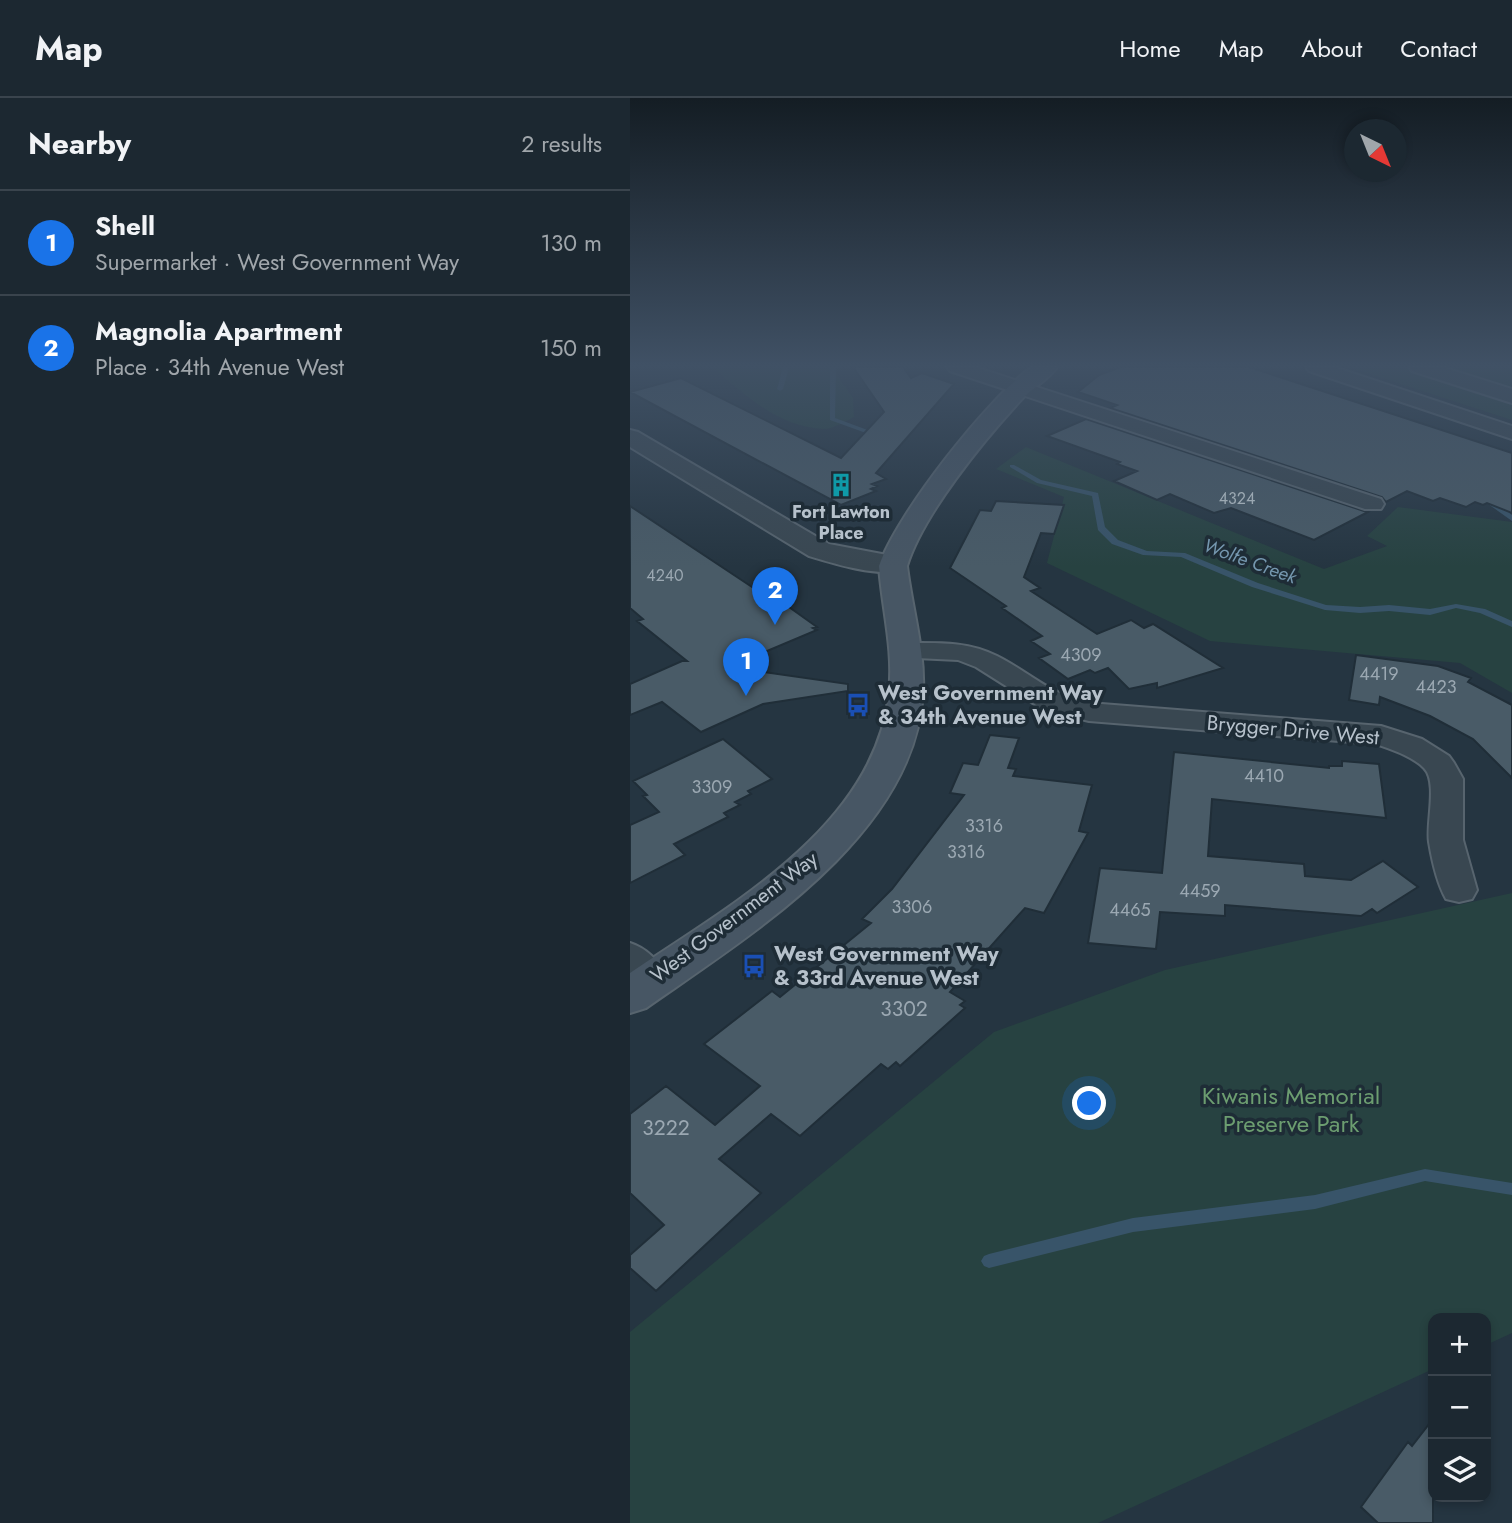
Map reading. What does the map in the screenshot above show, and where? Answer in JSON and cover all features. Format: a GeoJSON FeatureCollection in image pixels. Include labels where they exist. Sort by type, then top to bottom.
{"type":"FeatureCollection","features":[{"type":"Feature","properties":{"kind":"main road"},"geometry":{"type":"LineString","coordinates":[[893,564],[914,524],[978,434]]}},
{"type":"Feature","properties":{"kind":"main road","name":"West Government Way"},"geometry":{"type":"LineString","coordinates":[[637,978],[784,884],[837,834],[867,798],[881,776],[902,727],[909,683],[893,564]]}},
{"type":"Feature","properties":{"kind":"street"},"geometry":{"type":"LineString","coordinates":[[1155,434],[1373,504]]}},
{"type":"Feature","properties":{"kind":"street"},"geometry":{"type":"LineString","coordinates":[[630,437],[819,551],[893,564]]}},
{"type":"Feature","properties":{"kind":"street","name":"Brygger Drive West"},"geometry":{"type":"LineString","coordinates":[[905,651],[962,652],[985,661],[1054,704],[1133,718],[1381,735],[1411,746],[1438,763],[1447,779],[1446,840],[1459,890]]}},
{"type":"Feature","properties":{"kind":"green space"},"geometry":{"type":"Polygon","coordinates":[[[1026,447],[1324,569],[1387,546],[1367,536],[1398,507],[1512,522],[1512,693],[1460,663],[1210,641],[1047,563],[1064,497],[996,469],[1026,447]]]}},
{"type":"Feature","properties":{"kind":"green space","name":"Kiwanis Memorial Preserve Park"},"geometry":{"type":"Polygon","coordinates":[[[1512,893],[1512,1333],[1491,1343],[1491,1313],[1428,1313],[1428,1371],[1098,1523],[630,1523],[630,1332],[994,1032],[1165,970],[1512,893]]]}},
{"type":"Feature","properties":{"kind":"building"},"geometry":{"type":"Polygon","coordinates":[[[707,434],[792,434],[841,458],[864,434],[911,434],[876,473],[886,479],[872,484],[877,486],[871,489],[876,491],[841,505],[707,434]]]}},
{"type":"Feature","properties":{"kind":"building"},"geometry":{"type":"Polygon","coordinates":[[[1053,434],[1130,434],[1368,512],[1314,540],[1231,508],[1214,513],[1170,494],[1157,500],[1114,481],[1137,471],[1117,464],[1120,462],[1047,436],[1053,434]]]}},
{"type":"Feature","properties":{"kind":"building"},"geometry":{"type":"Polygon","coordinates":[[[1188,434],[1452,434],[1512,453],[1512,513],[1487,503],[1483,505],[1475,502],[1466,507],[1440,498],[1433,501],[1407,491],[1386,502],[1382,497],[1188,434]]]}},
{"type":"Feature","properties":{"kind":"building"},"geometry":{"type":"Polygon","coordinates":[[[996,501],[1064,505],[1054,534],[1041,533],[1024,577],[1040,588],[1031,591],[1097,634],[1131,620],[1144,628],[1153,624],[1223,668],[1157,688],[1157,683],[1129,689],[1108,668],[1095,673],[1090,670],[1068,679],[1039,658],[1050,654],[1031,641],[1042,636],[1002,608],[1006,606],[950,568],[980,510],[991,511],[996,501]]]}},
{"type":"Feature","properties":{"kind":"building"},"geometry":{"type":"Polygon","coordinates":[[[630,506],[752,587],[758,585],[817,627],[813,628],[817,630],[729,667],[848,684],[848,691],[763,704],[701,732],[662,702],[630,715],[630,684],[687,661],[637,621],[643,619],[630,608],[630,506]]]}},
{"type":"Feature","properties":{"kind":"building"},"geometry":{"type":"Polygon","coordinates":[[[1356,655],[1438,666],[1471,678],[1468,682],[1512,705],[1512,778],[1473,739],[1430,716],[1380,697],[1379,705],[1349,700],[1356,655]]]}},
{"type":"Feature","properties":{"kind":"building"},"geometry":{"type":"Polygon","coordinates":[[[990,735],[1019,738],[1008,768],[1016,769],[1013,776],[1092,785],[1079,831],[1088,833],[1044,913],[1025,908],[950,992],[965,1001],[960,1005],[965,1008],[900,1066],[896,1062],[888,1069],[881,1064],[800,1136],[771,1114],[719,1159],[761,1193],[656,1291],[630,1268],[630,1255],[664,1225],[630,1193],[630,1114],[666,1086],[715,1125],[760,1086],[704,1044],[772,991],[780,997],[871,923],[862,919],[892,889],[964,795],[950,793],[963,763],[978,765],[990,735]]]}},
{"type":"Feature","properties":{"kind":"building"},"geometry":{"type":"Polygon","coordinates":[[[723,739],[772,779],[748,791],[751,794],[735,802],[740,805],[724,813],[728,817],[674,844],[685,855],[630,883],[630,825],[659,812],[633,781],[723,739]]]}},
{"type":"Feature","properties":{"kind":"building"},"geometry":{"type":"Polygon","coordinates":[[[1174,752],[1329,768],[1342,766],[1342,761],[1379,764],[1386,818],[1212,799],[1208,856],[1304,864],[1305,876],[1351,880],[1383,861],[1418,887],[1377,913],[1372,909],[1361,916],[1225,905],[1225,916],[1160,912],[1156,949],[1088,943],[1100,868],[1162,873],[1174,752]]]}},
{"type":"Feature","properties":{"kind":"building"},"geometry":{"type":"Polygon","coordinates":[[[1428,1425],[1428,1502],[1433,1502],[1433,1523],[1378,1523],[1361,1507],[1408,1442],[1412,1446],[1428,1425]]]}},
{"type":"Feature","properties":{"kind":"waterway","name":"Wolfe Creek"},"geometry":{"type":"LineString","coordinates":[[872,434],[879,436]]}},
{"type":"Feature","properties":{"kind":"waterway","name":"Wolfe Creek"},"geometry":{"type":"LineString","coordinates":[[1012,466],[1039,482],[1095,495],[1101,528],[1115,542],[1146,553],[1182,555],[1255,585],[1325,607],[1430,612],[1456,606],[1482,611],[1512,624]]}},
{"type":"Feature","properties":{"kind":"waterway"},"geometry":{"type":"LineString","coordinates":[[1487,499],[1512,519]]}},
{"type":"Feature","properties":{"kind":"waterway"},"geometry":{"type":"LineString","coordinates":[[989,1261],[1133,1225],[1315,1202],[1425,1175],[1512,1189]]}},
{"type":"Feature","properties":{"kind":"place","name":"Fort Lawton Place"},"geometry":{"type":"Point","coordinates":[841,485]}},
{"type":"Feature","properties":{"kind":"place","name":"Magnolia Apartment"},"geometry":{"type":"Point","coordinates":[775,625]}},
{"type":"Feature","properties":{"kind":"place","name":"Shell"},"geometry":{"type":"Point","coordinates":[746,696]}},
{"type":"Feature","properties":{"kind":"place","name":"West Government Way & 34th Avenue West"},"geometry":{"type":"Point","coordinates":[858,705]}},
{"type":"Feature","properties":{"kind":"place","name":"West Government Way & 33rd Avenue West"},"geometry":{"type":"Point","coordinates":[754,966]}}]}
